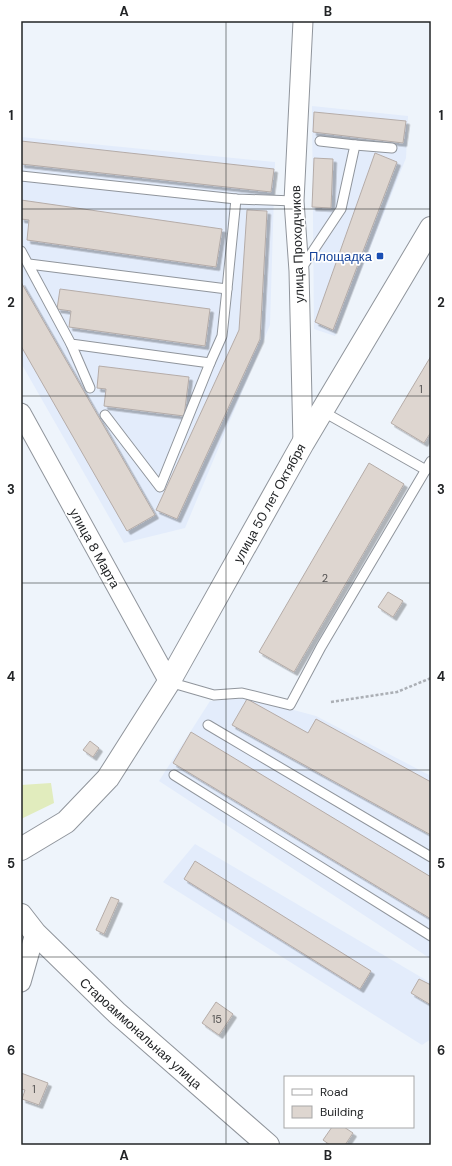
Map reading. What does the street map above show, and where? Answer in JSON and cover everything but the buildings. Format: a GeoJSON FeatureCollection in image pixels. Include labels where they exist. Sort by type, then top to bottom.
{"type":"FeatureCollection","features":[{"type":"Feature","properties":{"kind":"main road","name":"улица 50 лет Октября"},"geometry":{"type":"LineString","coordinates":[[21,849],[66,822],[108,778],[169,682],[303,443],[431,228]]}},
{"type":"Feature","properties":{"kind":"main road","name":"Староаммональная улица"},"geometry":{"type":"LineString","coordinates":[[21,915],[35,933],[117,1013],[268,1145]]}},
{"type":"Feature","properties":{"kind":"street","name":"улица Проходчиков"},"geometry":{"type":"LineString","coordinates":[[303,21],[294,201],[299,271],[303,443]]}},
{"type":"Feature","properties":{"kind":"street","name":"улица 8 Марта"},"geometry":{"type":"LineString","coordinates":[[21,413],[169,682]]}},
{"type":"Feature","properties":{"kind":"street"},"geometry":{"type":"LineString","coordinates":[[21,982],[35,933]]}},
{"type":"Feature","properties":{"kind":"lane"},"geometry":{"type":"LineString","coordinates":[[320,140],[392,148]]}},
{"type":"Feature","properties":{"kind":"lane"},"geometry":{"type":"LineString","coordinates":[[299,271],[341,209],[355,145]]}},
{"type":"Feature","properties":{"kind":"lane"},"geometry":{"type":"LineString","coordinates":[[21,176],[236,199],[294,201]]}},
{"type":"Feature","properties":{"kind":"lane"},"geometry":{"type":"LineString","coordinates":[[105,415],[160,487],[222,336],[236,199]]}},
{"type":"Feature","properties":{"kind":"lane"},"geometry":{"type":"LineString","coordinates":[[21,251],[71,344],[90,388]]}},
{"type":"Feature","properties":{"kind":"lane"},"geometry":{"type":"LineString","coordinates":[[28,264],[227,289]]}},
{"type":"Feature","properties":{"kind":"lane"},"geometry":{"type":"LineString","coordinates":[[71,344],[210,363]]}},
{"type":"Feature","properties":{"kind":"lane"},"geometry":{"type":"LineString","coordinates":[[322,411],[426,470]]}},
{"type":"Feature","properties":{"kind":"lane"},"geometry":{"type":"LineString","coordinates":[[169,682],[214,695],[242,693],[290,704],[321,647],[431,461]]}},
{"type":"Feature","properties":{"kind":"lane"},"geometry":{"type":"LineString","coordinates":[[208,725],[431,856]]}},
{"type":"Feature","properties":{"kind":"lane"},"geometry":{"type":"LineString","coordinates":[[174,775],[431,936]]}},
{"type":"Feature","properties":{"kind":"path"},"geometry":{"type":"LineString","coordinates":[[331,702],[397,692],[431,678]]}},
{"type":"Feature","properties":{"kind":"shaded area"},"geometry":{"type":"Polygon","coordinates":[[[312,106],[408,116],[406,158],[335,336],[314,329],[312,106]]]}},
{"type":"Feature","properties":{"kind":"shaded area"},"geometry":{"type":"Polygon","coordinates":[[[21,137],[275,162],[270,325],[185,528],[124,543],[21,363],[21,137]]]}},
{"type":"Feature","properties":{"kind":"shaded area"},"geometry":{"type":"Polygon","coordinates":[[[249,698],[316,716],[431,776],[431,959],[159,781],[210,701],[249,698]]]}},
{"type":"Feature","properties":{"kind":"shaded area"},"geometry":{"type":"Polygon","coordinates":[[[195,844],[431,983],[431,1039],[422,1045],[163,882],[195,844]]]}},
{"type":"Feature","properties":{"kind":"green space"},"geometry":{"type":"Polygon","coordinates":[[[51,783],[54,803],[21,819],[21,785],[51,783]]]}},
{"type":"Feature","properties":{"kind":"place","name":"Площадка"},"geometry":{"type":"Point","coordinates":[380,256]}}]}
